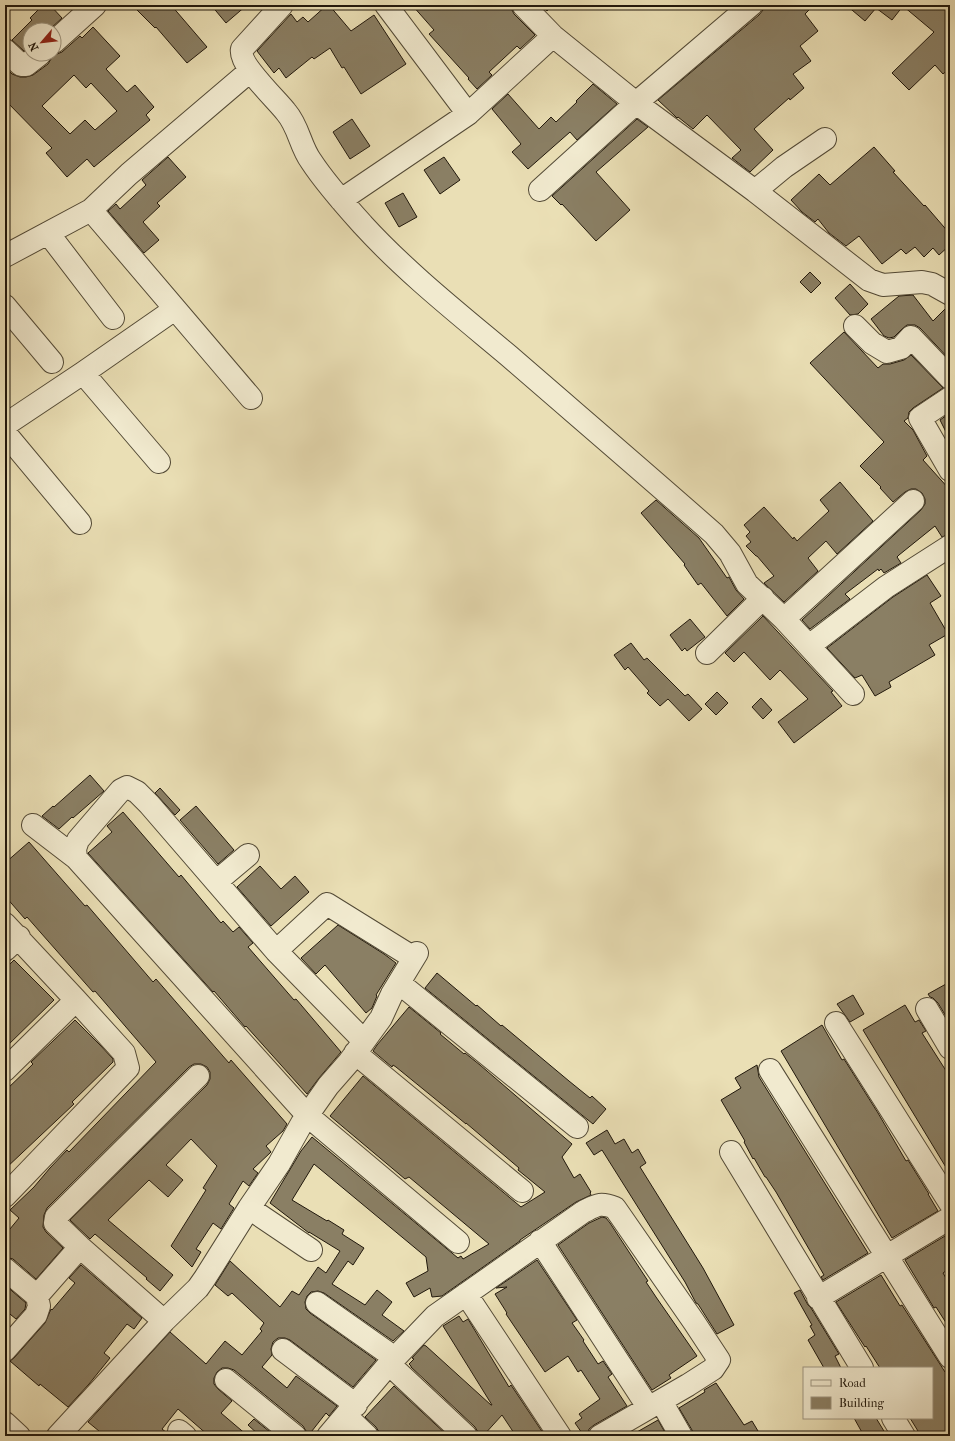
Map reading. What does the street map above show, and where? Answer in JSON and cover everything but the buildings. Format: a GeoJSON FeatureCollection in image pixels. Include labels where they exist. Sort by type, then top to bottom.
{"type":"FeatureCollection","features":[{"type":"Feature","properties":{"kind":"street"},"geometry":{"type":"LineString","coordinates":[[62,35],[96,5]]}},
{"type":"Feature","properties":{"kind":"street"},"geometry":{"type":"LineString","coordinates":[[282,5],[242,49],[242,56],[250,71],[287,113],[296,126],[310,160],[341,200],[364,226],[413,274],[714,534],[730,553],[747,584],[784,619],[853,694]]}},
{"type":"Feature","properties":{"kind":"street"},"geometry":{"type":"LineString","coordinates":[[386,5],[468,114]]}},
{"type":"Feature","properties":{"kind":"street"},"geometry":{"type":"LineString","coordinates":[[523,5],[553,36],[636,103],[755,191],[869,280],[883,285],[922,282],[932,284],[950,294]]}},
{"type":"Feature","properties":{"kind":"street"},"geometry":{"type":"LineString","coordinates":[[540,190],[636,103],[751,5]]}},
{"type":"Feature","properties":{"kind":"street"},"geometry":{"type":"LineString","coordinates":[[341,200],[468,114],[553,36]]}},
{"type":"Feature","properties":{"kind":"street"},"geometry":{"type":"LineString","coordinates":[[5,50],[21,65],[26,65],[30,62]]}},
{"type":"Feature","properties":{"kind":"street"},"geometry":{"type":"LineString","coordinates":[[5,256],[91,210],[129,174],[250,71]]}},
{"type":"Feature","properties":{"kind":"street"},"geometry":{"type":"LineString","coordinates":[[755,191],[784,167],[825,140]]}},
{"type":"Feature","properties":{"kind":"street"},"geometry":{"type":"LineString","coordinates":[[91,210],[251,398]]}},
{"type":"Feature","properties":{"kind":"street"},"geometry":{"type":"LineString","coordinates":[[48,233],[113,318]]}},
{"type":"Feature","properties":{"kind":"street"},"geometry":{"type":"LineString","coordinates":[[5,306],[52,362]]}},
{"type":"Feature","properties":{"kind":"street"},"geometry":{"type":"LineString","coordinates":[[5,425],[175,309]]}},
{"type":"Feature","properties":{"kind":"street"},"geometry":{"type":"LineString","coordinates":[[855,326],[872,343],[887,352],[901,348],[911,337],[950,378]]}},
{"type":"Feature","properties":{"kind":"street"},"geometry":{"type":"LineString","coordinates":[[82,373],[159,462]]}},
{"type":"Feature","properties":{"kind":"street"},"geometry":{"type":"LineString","coordinates":[[950,398],[920,418],[950,470]]}},
{"type":"Feature","properties":{"kind":"street"},"geometry":{"type":"LineString","coordinates":[[5,433],[80,523]]}},
{"type":"Feature","properties":{"kind":"street"},"geometry":{"type":"LineString","coordinates":[[784,619],[913,501]]}},
{"type":"Feature","properties":{"kind":"street"},"geometry":{"type":"LineString","coordinates":[[809,646],[886,587],[950,546]]}},
{"type":"Feature","properties":{"kind":"street"},"geometry":{"type":"LineString","coordinates":[[707,653],[763,598]]}},
{"type":"Feature","properties":{"kind":"street"},"geometry":{"type":"LineString","coordinates":[[76,858],[75,849],[78,840],[121,790],[132,782],[137,792],[217,881],[359,1047],[522,1191]]}},
{"type":"Feature","properties":{"kind":"street"},"geometry":{"type":"LineString","coordinates":[[33,825],[76,858],[307,1115],[458,1242]]}},
{"type":"Feature","properties":{"kind":"street"},"geometry":{"type":"LineString","coordinates":[[217,881],[248,855]]}},
{"type":"Feature","properties":{"kind":"street"},"geometry":{"type":"LineString","coordinates":[[58,1436],[164,1321],[198,1288],[249,1208],[280,1164],[307,1115],[381,1018],[415,956],[327,904],[276,950]]}},
{"type":"Feature","properties":{"kind":"street"},"geometry":{"type":"LineString","coordinates":[[5,1196],[128,1068],[124,1053],[76,1000],[10,937]]}},
{"type":"Feature","properties":{"kind":"street"},"geometry":{"type":"LineString","coordinates":[[399,983],[577,1127]]}},
{"type":"Feature","properties":{"kind":"street"},"geometry":{"type":"LineString","coordinates":[[5,1070],[76,1000]]}},
{"type":"Feature","properties":{"kind":"street"},"geometry":{"type":"LineString","coordinates":[[927,1009],[950,1048]]}},
{"type":"Feature","properties":{"kind":"street"},"geometry":{"type":"LineString","coordinates":[[836,1023],[950,1203]]}},
{"type":"Feature","properties":{"kind":"street"},"geometry":{"type":"LineString","coordinates":[[770,1070],[950,1357]]}},
{"type":"Feature","properties":{"kind":"street"},"geometry":{"type":"LineString","coordinates":[[164,1321],[55,1223],[56,1217],[198,1076]]}},
{"type":"Feature","properties":{"kind":"street"},"geometry":{"type":"LineString","coordinates":[[731,1152],[818,1298],[861,1367]]}},
{"type":"Feature","properties":{"kind":"street"},"geometry":{"type":"LineString","coordinates":[[328,1436],[392,1361],[435,1316],[583,1212],[595,1206],[605,1204],[615,1208],[719,1360],[713,1369],[600,1436]]}},
{"type":"Feature","properties":{"kind":"street"},"geometry":{"type":"LineString","coordinates":[[249,1208],[311,1250]]}},
{"type":"Feature","properties":{"kind":"street"},"geometry":{"type":"LineString","coordinates":[[818,1298],[888,1257],[950,1218]]}},
{"type":"Feature","properties":{"kind":"street"},"geometry":{"type":"LineString","coordinates":[[540,1241],[655,1404],[681,1436]]}},
{"type":"Feature","properties":{"kind":"street"},"geometry":{"type":"LineString","coordinates":[[36,1296],[80,1247]]}},
{"type":"Feature","properties":{"kind":"street"},"geometry":{"type":"LineString","coordinates":[[5,1269],[36,1296],[39,1306],[36,1315],[5,1350]]}},
{"type":"Feature","properties":{"kind":"street"},"geometry":{"type":"LineString","coordinates":[[466,1294],[560,1436]]}},
{"type":"Feature","properties":{"kind":"street"},"geometry":{"type":"LineString","coordinates":[[317,1303],[392,1361],[466,1436]]}},
{"type":"Feature","properties":{"kind":"street"},"geometry":{"type":"LineString","coordinates":[[282,1350],[351,1410],[367,1436]]}},
{"type":"Feature","properties":{"kind":"street"},"geometry":{"type":"LineString","coordinates":[[226,1380],[295,1436]]}},
{"type":"Feature","properties":{"kind":"street"},"geometry":{"type":"LineString","coordinates":[[894,1419],[904,1436]]}},
{"type":"Feature","properties":{"kind":"street"},"geometry":{"type":"LineString","coordinates":[[5,1424],[19,1436]]}}]}
